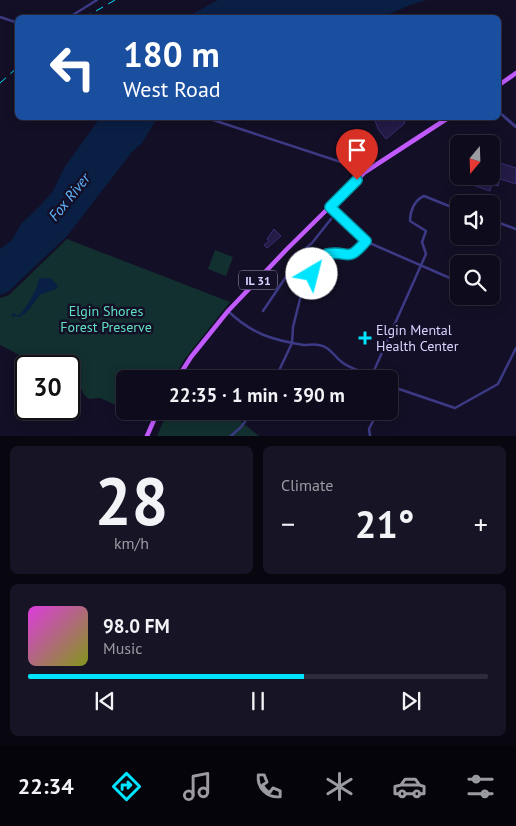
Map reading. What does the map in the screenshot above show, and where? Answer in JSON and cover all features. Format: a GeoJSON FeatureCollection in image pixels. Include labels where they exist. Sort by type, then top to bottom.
{"type":"FeatureCollection","features":[{"type":"Feature","properties":{"kind":"main road"},"geometry":{"type":"LineString","coordinates":[[501,83],[516,73]]}},
{"type":"Feature","properties":{"kind":"main road","name":"IL 31"},"geometry":{"type":"LineString","coordinates":[[183,370],[228,312],[365,172],[445,120]]}},
{"type":"Feature","properties":{"kind":"main road"},"geometry":{"type":"LineString","coordinates":[[147,436],[154,420]]}},
{"type":"Feature","properties":{"kind":"street"},"geometry":{"type":"LineString","coordinates":[[73,15],[97,0]]}},
{"type":"Feature","properties":{"kind":"street"},"geometry":{"type":"LineString","coordinates":[[0,17],[15,22]]}},
{"type":"Feature","properties":{"kind":"street"},"geometry":{"type":"LineString","coordinates":[[501,114],[516,128]]}},
{"type":"Feature","properties":{"kind":"street"},"geometry":{"type":"LineString","coordinates":[[213,120],[353,166],[365,172]]}},
{"type":"Feature","properties":{"kind":"street"},"geometry":{"type":"LineString","coordinates":[[375,370],[426,254],[422,242],[426,231],[410,221],[410,215],[419,198],[424,196],[450,206]]}},
{"type":"Feature","properties":{"kind":"street"},"geometry":{"type":"LineString","coordinates":[[330,207],[366,241],[450,278]]}},
{"type":"Feature","properties":{"kind":"street"},"geometry":{"type":"LineString","coordinates":[[263,311],[298,259],[298,255],[312,243],[332,220]]}},
{"type":"Feature","properties":{"kind":"street"},"geometry":{"type":"LineString","coordinates":[[500,223],[516,229]]}},
{"type":"Feature","properties":{"kind":"street"},"geometry":{"type":"LineString","coordinates":[[305,279],[312,274],[327,254],[336,252],[348,256],[354,254],[366,241]]}},
{"type":"Feature","properties":{"kind":"street"},"geometry":{"type":"LineString","coordinates":[[279,370],[292,343],[293,327],[305,279],[298,259]]}},
{"type":"Feature","properties":{"kind":"street"},"geometry":{"type":"LineString","coordinates":[[228,312],[249,329],[259,334],[292,343],[317,344],[331,349],[342,362],[359,370]]}},
{"type":"Feature","properties":{"kind":"street"},"geometry":{"type":"LineString","coordinates":[[398,389],[455,408],[498,384],[516,348]]}},
{"type":"Feature","properties":{"kind":"street"},"geometry":{"type":"LineString","coordinates":[[231,436],[247,420]]}},
{"type":"Feature","properties":{"kind":"street"},"geometry":{"type":"LineString","coordinates":[[370,436],[369,429],[374,420]]}},
{"type":"Feature","properties":{"kind":"green space","name":"Elgin Shores Forest Preserve"},"geometry":{"type":"Polygon","coordinates":[[[67,239],[230,302],[178,370],[116,370],[116,405],[100,398],[89,399],[84,395],[80,386],[80,355],[20,355],[0,345],[0,298],[9,295],[67,239]]]}},
{"type":"Feature","properties":{"kind":"green space"},"geometry":{"type":"Polygon","coordinates":[[[215,250],[233,257],[226,276],[208,269],[215,250]]]}},
{"type":"Feature","properties":{"kind":"green space"},"geometry":{"type":"Polygon","coordinates":[[[164,420],[239,420],[259,436],[157,436],[164,420]]]}},
{"type":"Feature","properties":{"kind":"water"},"geometry":{"type":"Polygon","coordinates":[[[218,0],[426,0],[387,15],[191,15],[218,0]]]}},
{"type":"Feature","properties":{"kind":"water","name":"Fox River"},"geometry":{"type":"Polygon","coordinates":[[[99,120],[156,120],[142,143],[132,152],[67,236],[8,292],[0,295],[0,249],[12,240],[21,224],[53,191],[64,168],[99,120]]]}},
{"type":"Feature","properties":{"kind":"water"},"geometry":{"type":"Polygon","coordinates":[[[39,278],[51,278],[58,288],[40,295],[28,311],[20,317],[11,316],[13,313],[18,316],[24,309],[34,293],[39,278]]]}},
{"type":"Feature","properties":{"kind":"building"},"geometry":{"type":"Polygon","coordinates":[[[375,120],[405,120],[404,124],[386,139],[378,129],[375,120]]]}},
{"type":"Feature","properties":{"kind":"building"},"geometry":{"type":"Polygon","coordinates":[[[500,163],[516,168],[516,184],[500,179],[500,163]]]}},
{"type":"Feature","properties":{"kind":"building"},"geometry":{"type":"Polygon","coordinates":[[[472,185],[492,185],[490,191],[472,185]]]}},
{"type":"Feature","properties":{"kind":"building"},"geometry":{"type":"Polygon","coordinates":[[[274,229],[281,236],[267,248],[264,245],[269,241],[267,239],[274,229]]]}},
{"type":"Feature","properties":{"kind":"railway"},"geometry":{"type":"LineString","coordinates":[[89,15],[115,0]]}},
{"type":"Feature","properties":{"kind":"railway"},"geometry":{"type":"LineString","coordinates":[[0,83],[15,70]]}},
{"type":"Feature","properties":{"kind":"place","name":"Elgin Mental Health Center"},"geometry":{"type":"Point","coordinates":[365,338]}},
{"type":"Feature","properties":{"kind":"route"},"geometry":{"type":"LineString","coordinates":[[312,274],[327,254],[336,252],[348,256],[354,254],[366,241],[356,234],[330,207],[357,180]]}}]}
